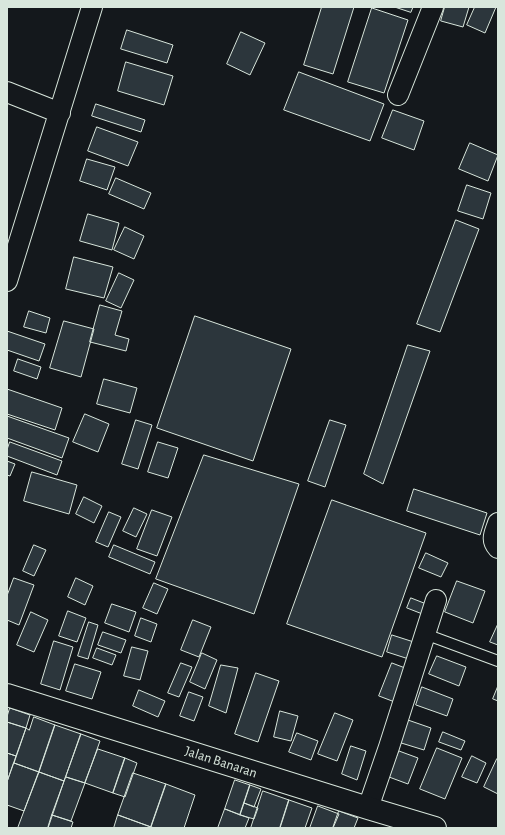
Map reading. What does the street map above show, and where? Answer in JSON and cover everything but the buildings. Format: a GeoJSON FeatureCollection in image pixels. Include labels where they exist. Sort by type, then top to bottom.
{"type":"FeatureCollection","features":[{"type":"Feature","properties":{"kind":"street"},"geometry":{"type":"LineString","coordinates":[[7,281],[92,7]]}},
{"type":"Feature","properties":{"kind":"street"},"geometry":{"type":"LineString","coordinates":[[398,95],[433,7]]}},
{"type":"Feature","properties":{"kind":"street"},"geometry":{"type":"LineString","coordinates":[[7,92],[60,113]]}},
{"type":"Feature","properties":{"kind":"street"},"geometry":{"type":"LineString","coordinates":[[498,523],[493,537],[494,544],[498,548]]}},
{"type":"Feature","properties":{"kind":"street"},"geometry":{"type":"LineString","coordinates":[[368,808],[436,600]]}},
{"type":"Feature","properties":{"kind":"street","name":"Jalan Banaran"},"geometry":{"type":"LineString","coordinates":[[7,695],[435,828]]}},
{"type":"Feature","properties":{"kind":"lane"},"geometry":{"type":"LineString","coordinates":[[425,634],[498,661]]}}]}
